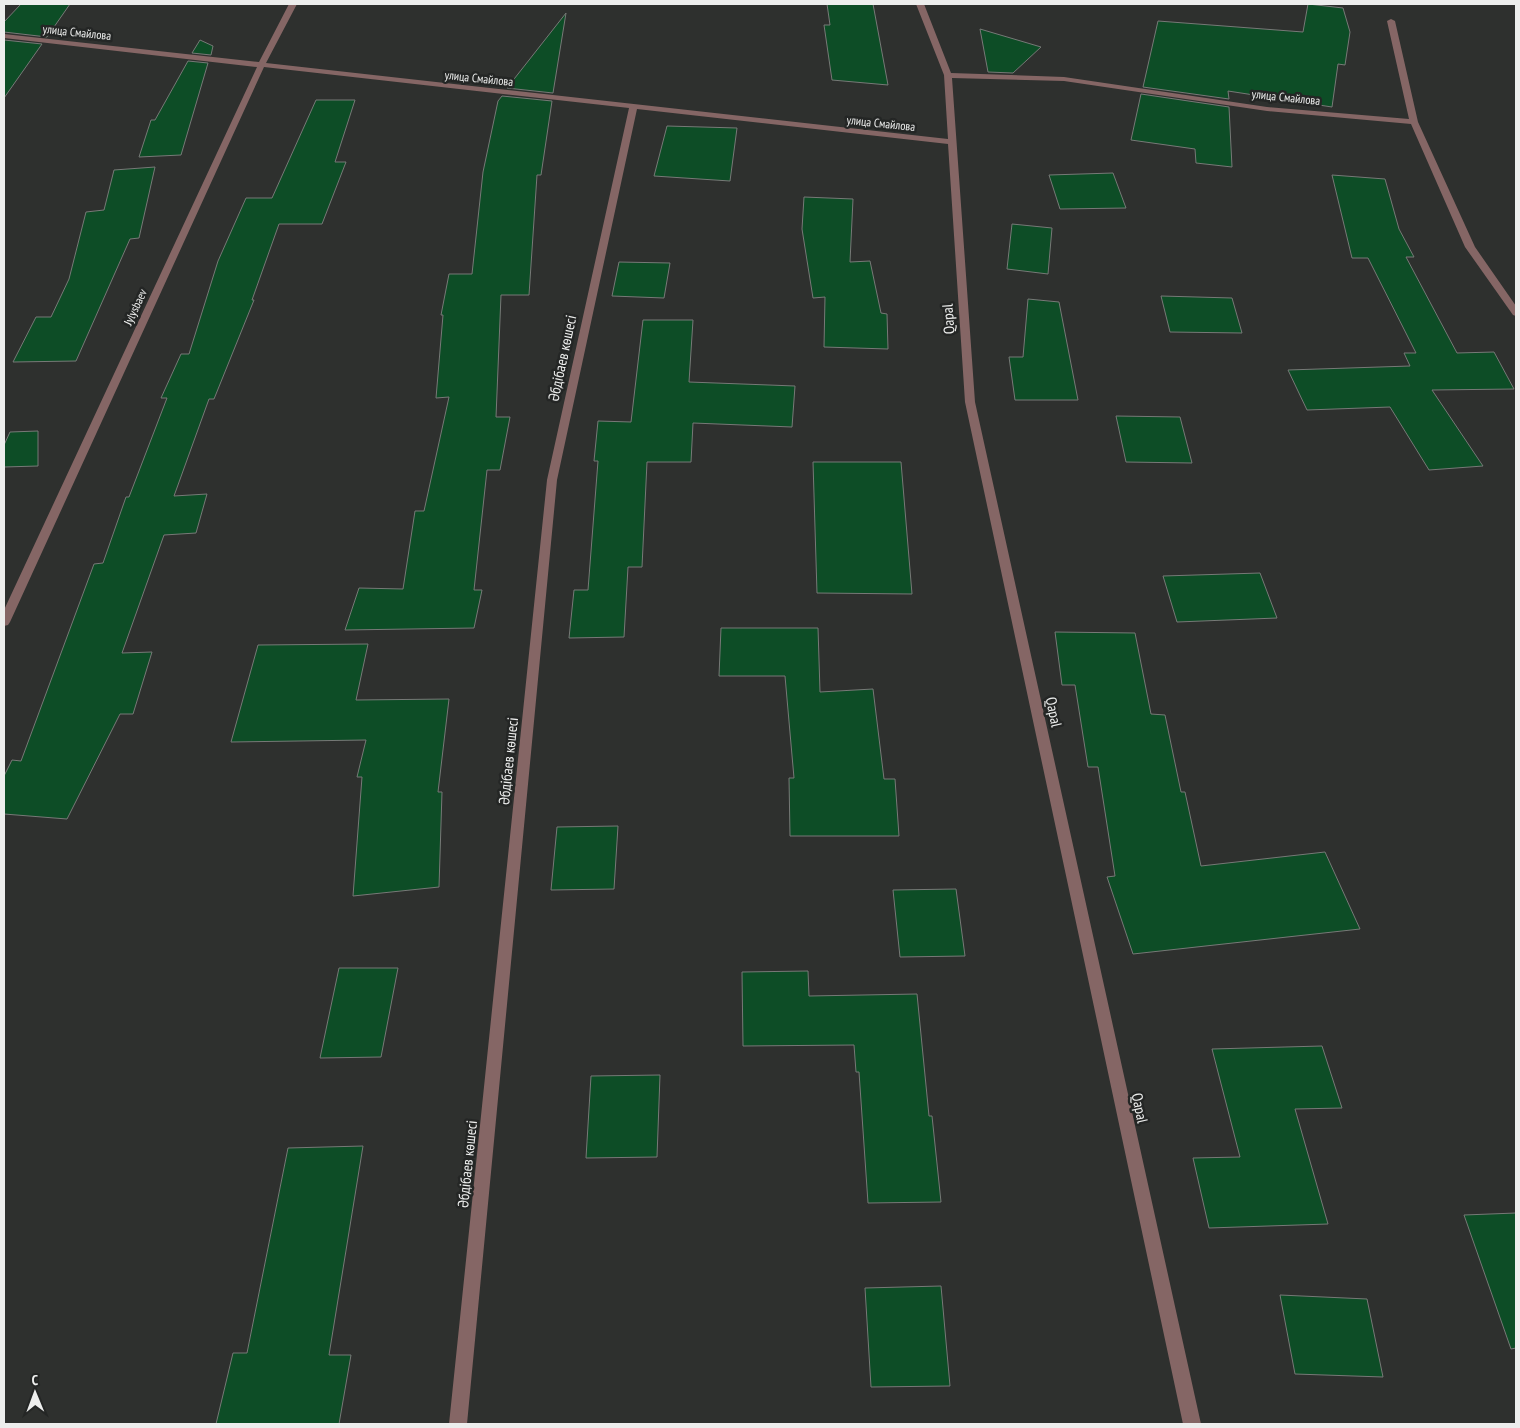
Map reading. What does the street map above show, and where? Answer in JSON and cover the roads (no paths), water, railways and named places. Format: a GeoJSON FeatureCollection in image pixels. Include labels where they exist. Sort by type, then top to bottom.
{"type":"FeatureCollection","features":[{"type":"Feature","properties":{"kind":"street","name":"Jylysbaev"},"geometry":{"type":"LineString","coordinates":[[4,622],[261,66],[293,4]]}},
{"type":"Feature","properties":{"kind":"street","name":"Qapal"},"geometry":{"type":"LineString","coordinates":[[920,4],[948,74],[970,402],[1192,1424]]}},
{"type":"Feature","properties":{"kind":"street"},"geometry":{"type":"LineString","coordinates":[[1391,21],[1414,122],[1470,247],[1516,313]]}},
{"type":"Feature","properties":{"kind":"street","name":"улица Смайлова"},"geometry":{"type":"LineString","coordinates":[[4,36],[633,108],[952,142]]}},
{"type":"Feature","properties":{"kind":"street","name":"улица Смайлова"},"geometry":{"type":"LineString","coordinates":[[948,74],[1064,79],[1267,109],[1414,122]]}},
{"type":"Feature","properties":{"kind":"street","name":"Әбдібаев көшесі"},"geometry":{"type":"LineString","coordinates":[[458,1424],[552,480],[633,108]]}}]}
